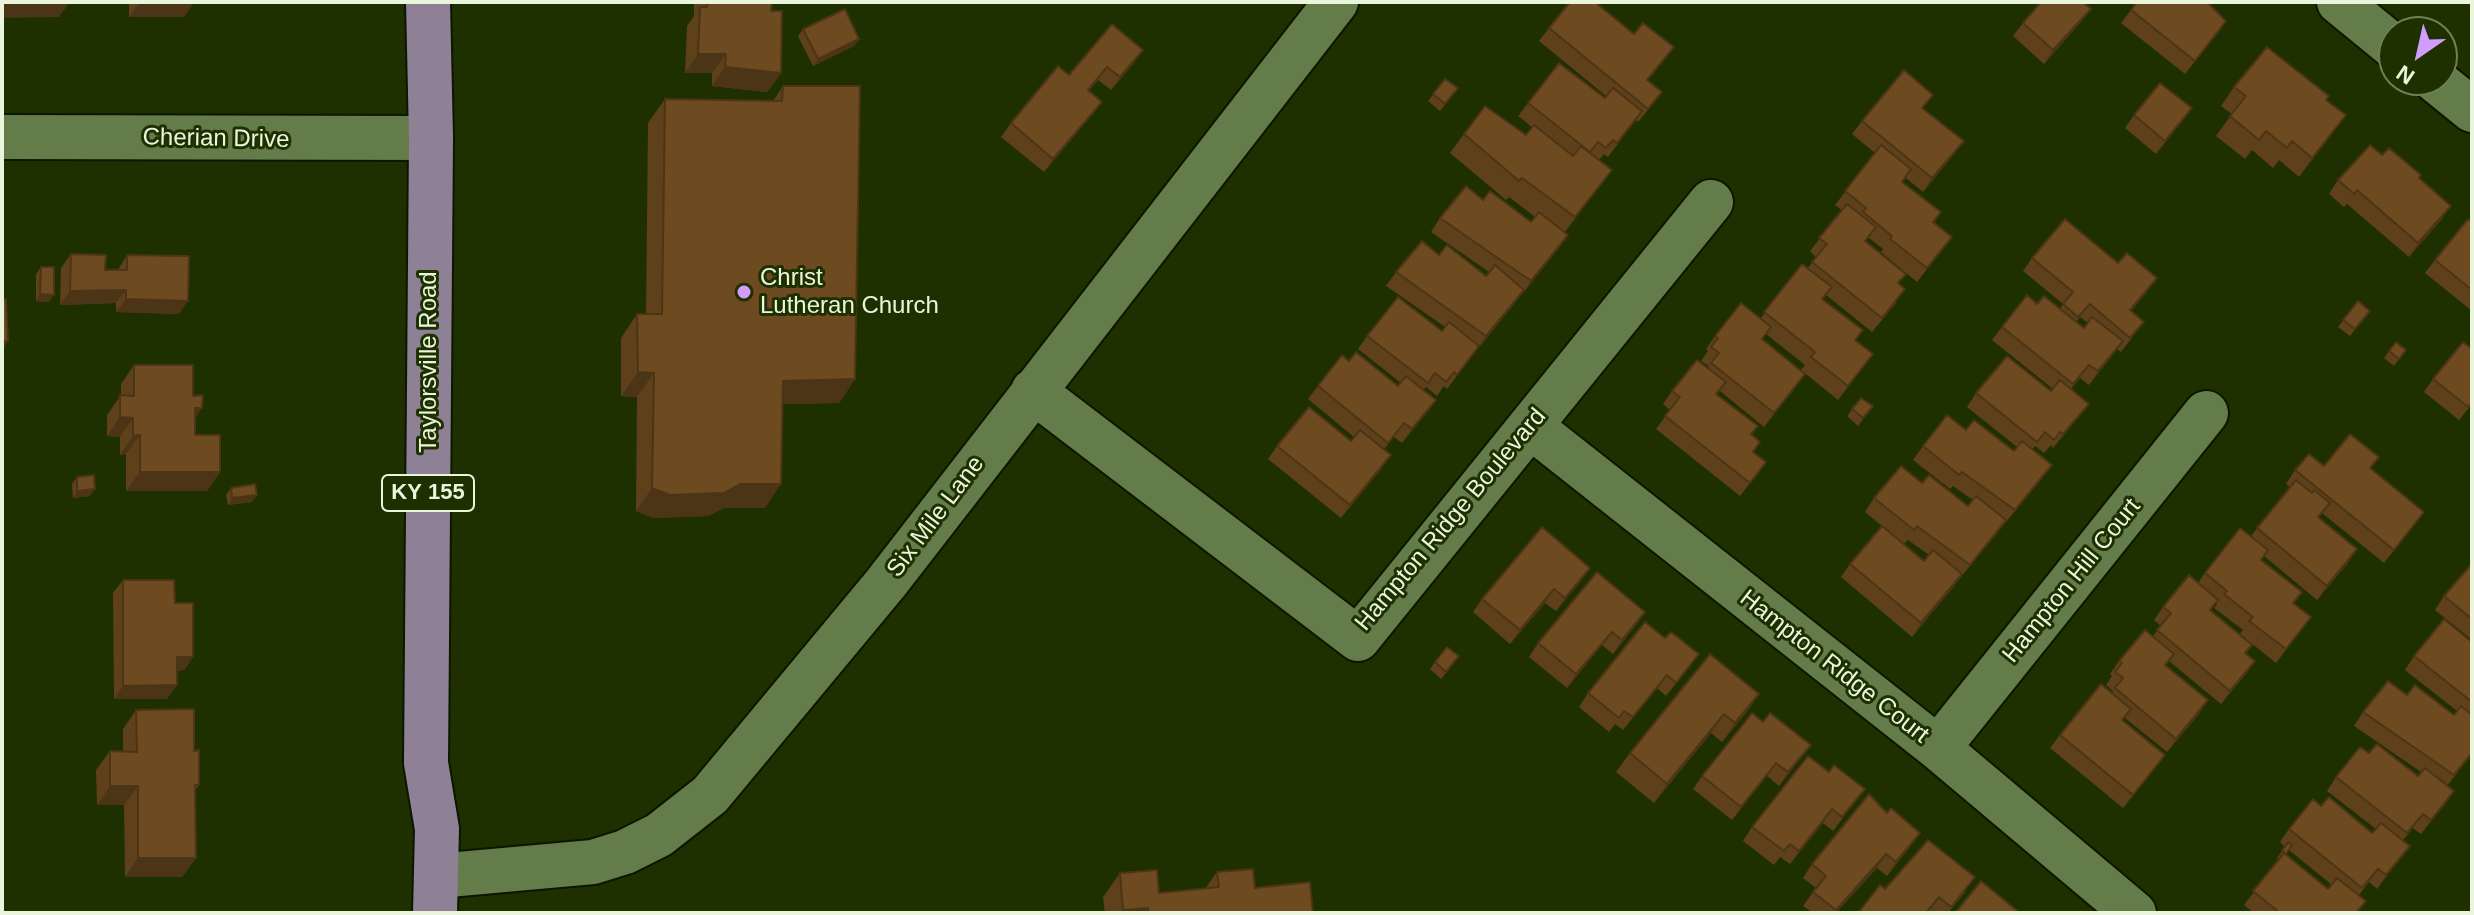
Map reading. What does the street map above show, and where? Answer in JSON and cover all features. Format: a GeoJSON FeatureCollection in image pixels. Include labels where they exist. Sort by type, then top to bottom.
{"type":"FeatureCollection","features":[{"type":"Feature","properties":{"kind":"main road","name":"Taylorsville Road"},"geometry":{"type":"LineString","coordinates":[[428,2],[431,138],[426,763],[437,829],[436,894]]}},
{"type":"Feature","properties":{"kind":"street","name":"Six Mile Lane"},"geometry":{"type":"LineString","coordinates":[[436,894],[614,856],[659,835],[710,795],[886,583],[1336,2]]}},
{"type":"Feature","properties":{"kind":"street"},"geometry":{"type":"LineString","coordinates":[[2339,2],[2378,34]]}},
{"type":"Feature","properties":{"kind":"street"},"geometry":{"type":"LineString","coordinates":[[2455,96],[2472,110]]}},
{"type":"Feature","properties":{"kind":"street","name":"Cherian Drive"},"geometry":{"type":"LineString","coordinates":[[2,137],[431,138]]}},
{"type":"Feature","properties":{"kind":"street","name":"Hampton Ridge Boulevard"},"geometry":{"type":"LineString","coordinates":[[1033,391],[1358,639],[1711,202]]}},
{"type":"Feature","properties":{"kind":"street","name":"Hampton Hill Court"},"geometry":{"type":"LineString","coordinates":[[1938,748],[2206,413]]}},
{"type":"Feature","properties":{"kind":"street","name":"Hampton Ridge Court"},"geometry":{"type":"LineString","coordinates":[[1530,426],[1938,748],[2134,913]]}},
{"type":"Feature","properties":{"kind":"building"},"geometry":{"type":"Polygon","coordinates":[[[707,2],[772,2],[771,11],[782,11],[781,73],[725,67],[726,54],[698,54],[700,7],[707,7],[707,2]]]}},
{"type":"Feature","properties":{"kind":"building"},"geometry":{"type":"Polygon","coordinates":[[[1570,2],[1595,2],[1634,34],[1643,23],[1674,47],[1647,80],[1662,92],[1648,109],[1549,28],[1570,2]]]}},
{"type":"Feature","properties":{"kind":"building"},"geometry":{"type":"Polygon","coordinates":[[[2041,2],[2083,2],[2091,9],[2053,50],[2023,23],[2041,2]]]}},
{"type":"Feature","properties":{"kind":"building"},"geometry":{"type":"Polygon","coordinates":[[[2137,2],[2207,2],[2226,21],[2195,61],[2131,10],[2137,2]]]}},
{"type":"Feature","properties":{"kind":"building"},"geometry":{"type":"Polygon","coordinates":[[[845,9],[859,39],[818,59],[803,29],[845,9]]]}},
{"type":"Feature","properties":{"kind":"building"},"geometry":{"type":"Polygon","coordinates":[[[1112,24],[1143,50],[1120,77],[1107,67],[1088,90],[1102,102],[1053,159],[1011,123],[1058,66],[1069,75],[1112,24]]]}},
{"type":"Feature","properties":{"kind":"building"},"geometry":{"type":"Polygon","coordinates":[[[2267,47],[2329,96],[2326,100],[2346,115],[2312,158],[2292,141],[2287,148],[2266,131],[2259,140],[2230,116],[2246,96],[2234,87],[2267,47]]]}},
{"type":"Feature","properties":{"kind":"building"},"geometry":{"type":"Polygon","coordinates":[[[1559,63],[1605,98],[1613,88],[1642,111],[1617,143],[1613,140],[1606,148],[1598,142],[1590,152],[1528,103],[1559,63]]]}},
{"type":"Feature","properties":{"kind":"building"},"geometry":{"type":"Polygon","coordinates":[[[1904,70],[1933,95],[1922,108],[1964,141],[1932,178],[1862,121],[1904,70]]]}},
{"type":"Feature","properties":{"kind":"building"},"geometry":{"type":"Polygon","coordinates":[[[1445,79],[1458,88],[1445,104],[1433,94],[1445,79]]]}},
{"type":"Feature","properties":{"kind":"building"},"geometry":{"type":"Polygon","coordinates":[[[2160,83],[2192,108],[2165,141],[2134,115],[2160,83]]]}},
{"type":"Feature","properties":{"kind":"building","name":"Christ Lutheran Church"},"geometry":{"type":"Polygon","coordinates":[[[783,86],[860,86],[855,379],[783,381],[781,484],[740,484],[724,493],[670,495],[652,488],[654,373],[638,372],[637,314],[662,314],[665,99],[782,101],[783,86]]]}},
{"type":"Feature","properties":{"kind":"building"},"geometry":{"type":"Polygon","coordinates":[[[1485,106],[1526,135],[1534,125],[1573,156],[1581,146],[1612,170],[1575,217],[1522,178],[1519,181],[1464,134],[1485,106]]]}},
{"type":"Feature","properties":{"kind":"building"},"geometry":{"type":"Polygon","coordinates":[[[1881,145],[1911,169],[1902,182],[1941,212],[1933,222],[1952,237],[1927,268],[1890,239],[1892,236],[1863,212],[1866,208],[1845,191],[1881,145]]]}},
{"type":"Feature","properties":{"kind":"building"},"geometry":{"type":"Polygon","coordinates":[[[2370,145],[2382,155],[2389,148],[2451,206],[2418,243],[2357,190],[2354,194],[2338,180],[2370,145]]]}},
{"type":"Feature","properties":{"kind":"building"},"geometry":{"type":"Polygon","coordinates":[[[1466,186],[1483,200],[1490,191],[1531,222],[1539,212],[1568,235],[1531,281],[1440,218],[1466,186]]]}},
{"type":"Feature","properties":{"kind":"building"},"geometry":{"type":"Polygon","coordinates":[[[1847,204],[1876,227],[1865,241],[1906,274],[1898,283],[1905,289],[1882,318],[1812,262],[1827,244],[1819,238],[1847,204]]]}},
{"type":"Feature","properties":{"kind":"building"},"geometry":{"type":"Polygon","coordinates":[[[2065,219],[2118,263],[2127,253],[2157,278],[2130,310],[2144,322],[2130,338],[2090,304],[2078,317],[2063,304],[2073,292],[2032,258],[2065,219]]]}},
{"type":"Feature","properties":{"kind":"building"},"geometry":{"type":"Polygon","coordinates":[[[2468,219],[2472,223],[2472,290],[2435,260],[2468,219]]]}},
{"type":"Feature","properties":{"kind":"building"},"geometry":{"type":"Polygon","coordinates":[[[1422,241],[1439,255],[1447,245],[1486,276],[1495,265],[1524,290],[1486,336],[1396,272],[1422,241]]]}},
{"type":"Feature","properties":{"kind":"building"},"geometry":{"type":"Polygon","coordinates":[[[71,254],[106,255],[105,270],[127,270],[127,255],[189,256],[188,301],[126,299],[126,290],[70,291],[71,254]]]}},
{"type":"Feature","properties":{"kind":"building"},"geometry":{"type":"Polygon","coordinates":[[[1802,264],[1832,287],[1822,299],[1863,330],[1855,340],[1873,354],[1848,386],[1811,357],[1815,352],[1764,312],[1802,264]]]}},
{"type":"Feature","properties":{"kind":"building"},"geometry":{"type":"Polygon","coordinates":[[[41,267],[54,267],[54,295],[40,294],[41,267]]]}},
{"type":"Feature","properties":{"kind":"building"},"geometry":{"type":"Polygon","coordinates":[[[2027,295],[2037,304],[2044,296],[2084,328],[2092,317],[2123,341],[2098,371],[2089,365],[2073,384],[2002,327],[2027,295]]]}},
{"type":"Feature","properties":{"kind":"building"},"geometry":{"type":"Polygon","coordinates":[[[1398,297],[1442,331],[1449,322],[1479,346],[1457,375],[1454,372],[1446,382],[1435,373],[1428,383],[1367,336],[1398,297]]]}},
{"type":"Feature","properties":{"kind":"building"},"geometry":{"type":"Polygon","coordinates":[[[2,299],[6,299],[8,341],[2,341],[2,299]]]}},
{"type":"Feature","properties":{"kind":"building"},"geometry":{"type":"Polygon","coordinates":[[[2358,301],[2370,311],[2355,329],[2343,320],[2358,301]]]}},
{"type":"Feature","properties":{"kind":"building"},"geometry":{"type":"Polygon","coordinates":[[[1741,303],[1771,327],[1762,339],[1805,374],[1774,413],[1711,363],[1719,353],[1711,347],[1718,338],[1715,336],[1741,303]]]}},
{"type":"Feature","properties":{"kind":"building"},"geometry":{"type":"Polygon","coordinates":[[[2396,342],[2406,350],[2399,359],[2389,351],[2396,342]]]}},
{"type":"Feature","properties":{"kind":"building"},"geometry":{"type":"Polygon","coordinates":[[[2463,342],[2472,349],[2472,402],[2468,407],[2433,379],[2463,342]]]}},
{"type":"Feature","properties":{"kind":"building"},"geometry":{"type":"Polygon","coordinates":[[[1356,352],[1398,386],[1406,376],[1436,400],[1412,429],[1404,423],[1388,443],[1318,386],[1342,355],[1349,361],[1356,352]]]}},
{"type":"Feature","properties":{"kind":"building"},"geometry":{"type":"Polygon","coordinates":[[[2007,356],[2051,391],[2060,380],[2089,404],[2054,440],[2045,432],[2037,442],[1976,393],[2007,356]]]}},
{"type":"Feature","properties":{"kind":"building"},"geometry":{"type":"Polygon","coordinates":[[[1697,360],[1726,382],[1716,394],[1758,426],[1751,434],[1760,442],[1753,452],[1766,462],[1750,483],[1665,416],[1680,397],[1672,391],[1697,360]]]}},
{"type":"Feature","properties":{"kind":"building"},"geometry":{"type":"Polygon","coordinates":[[[134,365],[193,365],[193,396],[203,395],[202,408],[195,408],[195,435],[220,435],[220,472],[140,472],[140,435],[133,436],[133,418],[120,417],[120,395],[134,396],[134,365]]]}},
{"type":"Feature","properties":{"kind":"building"},"geometry":{"type":"Polygon","coordinates":[[[1861,398],[1873,406],[1863,418],[1852,409],[1861,398]]]}},
{"type":"Feature","properties":{"kind":"building"},"geometry":{"type":"Polygon","coordinates":[[[1309,407],[1351,441],[1360,430],[1391,455],[1350,505],[1277,446],[1309,407]]]}},
{"type":"Feature","properties":{"kind":"building"},"geometry":{"type":"Polygon","coordinates":[[[1947,415],[1966,430],[1974,420],[2014,451],[2022,441],[2052,465],[2015,510],[1962,472],[1959,475],[1923,446],[1947,415]]]}},
{"type":"Feature","properties":{"kind":"building"},"geometry":{"type":"Polygon","coordinates":[[[2350,434],[2379,457],[2370,468],[2424,512],[2394,550],[2295,470],[2309,454],[2324,466],[2350,434]]]}},
{"type":"Feature","properties":{"kind":"building"},"geometry":{"type":"Polygon","coordinates":[[[1901,466],[1922,483],[1929,475],[1968,506],[1976,496],[2006,520],[1970,565],[1917,526],[1914,530],[1874,498],[1901,466]]]}},
{"type":"Feature","properties":{"kind":"building"},"geometry":{"type":"Polygon","coordinates":[[[94,475],[95,489],[77,491],[77,477],[94,475]]]}},
{"type":"Feature","properties":{"kind":"building"},"geometry":{"type":"Polygon","coordinates":[[[2296,480],[2330,503],[2318,517],[2357,549],[2327,586],[2257,528],[2296,480]]]}},
{"type":"Feature","properties":{"kind":"building"},"geometry":{"type":"Polygon","coordinates":[[[255,484],[257,495],[232,498],[231,488],[255,484]]]}},
{"type":"Feature","properties":{"kind":"building"},"geometry":{"type":"Polygon","coordinates":[[[1882,526],[1924,561],[1933,550],[1962,574],[1921,623],[1850,564],[1882,526]]]}},
{"type":"Feature","properties":{"kind":"building"},"geometry":{"type":"Polygon","coordinates":[[[1542,527],[1590,568],[1565,598],[1554,589],[1520,630],[1482,599],[1542,527]]]}},
{"type":"Feature","properties":{"kind":"building"},"geometry":{"type":"Polygon","coordinates":[[[2240,528],[2268,550],[2261,560],[2302,592],[2293,603],[2311,617],[2286,649],[2249,621],[2253,617],[2224,594],[2227,591],[2205,573],[2240,528]]]}},
{"type":"Feature","properties":{"kind":"building"},"geometry":{"type":"Polygon","coordinates":[[[2472,567],[2472,619],[2444,596],[2472,567]]]}},
{"type":"Feature","properties":{"kind":"building"},"geometry":{"type":"Polygon","coordinates":[[[1597,572],[1645,612],[1622,640],[1612,632],[1576,674],[1538,643],[1597,572]]]}},
{"type":"Feature","properties":{"kind":"building"},"geometry":{"type":"Polygon","coordinates":[[[2189,575],[2218,600],[2210,610],[2252,645],[2245,653],[2255,661],[2230,691],[2157,630],[2171,613],[2163,607],[2189,575]]]}},
{"type":"Feature","properties":{"kind":"building"},"geometry":{"type":"Polygon","coordinates":[[[123,580],[174,580],[175,603],[193,603],[193,657],[177,657],[177,685],[123,686],[123,580]]]}},
{"type":"Feature","properties":{"kind":"building"},"geometry":{"type":"Polygon","coordinates":[[[2444,619],[2472,642],[2472,702],[2414,656],[2444,619]]]}},
{"type":"Feature","properties":{"kind":"building"},"geometry":{"type":"Polygon","coordinates":[[[1645,622],[1665,638],[1671,632],[1699,654],[1676,683],[1667,675],[1633,717],[1624,711],[1619,718],[1588,693],[1645,622]]]}},
{"type":"Feature","properties":{"kind":"building"},"geometry":{"type":"Polygon","coordinates":[[[2145,630],[2174,654],[2165,665],[2208,700],[2176,739],[2115,688],[2123,678],[2115,672],[2122,663],[2119,661],[2145,630]]]}},
{"type":"Feature","properties":{"kind":"building"},"geometry":{"type":"Polygon","coordinates":[[[1447,647],[1459,656],[1446,672],[1435,662],[1447,647]]]}},
{"type":"Feature","properties":{"kind":"building"},"geometry":{"type":"Polygon","coordinates":[[[1710,654],[1759,694],[1735,723],[1724,714],[1667,784],[1630,753],[1710,654]]]}},
{"type":"Feature","properties":{"kind":"building"},"geometry":{"type":"Polygon","coordinates":[[[2388,681],[2407,695],[2415,685],[2454,715],[2461,706],[2472,715],[2472,753],[2454,775],[2363,712],[2388,681]]]}},
{"type":"Feature","properties":{"kind":"building"},"geometry":{"type":"Polygon","coordinates":[[[2101,684],[2131,709],[2122,720],[2165,755],[2133,795],[2060,735],[2101,684]]]}},
{"type":"Feature","properties":{"kind":"building"},"geometry":{"type":"Polygon","coordinates":[[[194,709],[194,751],[199,750],[199,785],[195,785],[196,858],[138,858],[138,786],[110,786],[110,751],[137,752],[136,710],[194,709]]]}},
{"type":"Feature","properties":{"kind":"building"},"geometry":{"type":"Polygon","coordinates":[[[1752,713],[1763,722],[1770,713],[1811,745],[1788,772],[1776,763],[1741,807],[1702,776],[1752,713]]]}},
{"type":"Feature","properties":{"kind":"building"},"geometry":{"type":"Polygon","coordinates":[[[2377,744],[2418,776],[2425,768],[2454,791],[2431,820],[2423,814],[2407,833],[2336,777],[2360,747],[2369,753],[2377,744]]]}},
{"type":"Feature","properties":{"kind":"building"},"geometry":{"type":"Polygon","coordinates":[[[1808,756],[1829,772],[1834,765],[1865,789],[1842,817],[1832,809],[1799,851],[1790,844],[1784,851],[1752,827],[1808,756]]]}},
{"type":"Feature","properties":{"kind":"building"},"geometry":{"type":"Polygon","coordinates":[[[1869,794],[1887,813],[1891,808],[1920,833],[1896,862],[1886,854],[1836,910],[1813,892],[1826,876],[1812,864],[1869,794]]]}},
{"type":"Feature","properties":{"kind":"building"},"geometry":{"type":"Polygon","coordinates":[[[2329,797],[2372,833],[2381,823],[2410,846],[2386,875],[2378,869],[2362,888],[2289,829],[2313,799],[2321,806],[2329,797]]]}},
{"type":"Feature","properties":{"kind":"building"},"geometry":{"type":"Polygon","coordinates":[[[1928,840],[1975,877],[1951,907],[1939,897],[1926,913],[1858,913],[1880,885],[1885,889],[1928,840]]]}},
{"type":"Feature","properties":{"kind":"building"},"geometry":{"type":"Polygon","coordinates":[[[2288,842],[2292,845],[2286,854],[2282,851],[2288,842]]]}},
{"type":"Feature","properties":{"kind":"building"},"geometry":{"type":"Polygon","coordinates":[[[2284,853],[2328,889],[2337,878],[2366,901],[2356,913],[2280,913],[2253,891],[2284,853]]]}},
{"type":"Feature","properties":{"kind":"building"},"geometry":{"type":"Polygon","coordinates":[[[1253,869],[1255,888],[1310,882],[1313,913],[1148,913],[1148,908],[1123,910],[1120,873],[1157,870],[1159,893],[1219,887],[1217,872],[1253,869]]]}},
{"type":"Feature","properties":{"kind":"building"},"geometry":{"type":"Polygon","coordinates":[[[1981,881],[2020,913],[1955,913],[1981,881]]]}},
{"type":"Feature","properties":{"kind":"place","name":"Christ Lutheran Church"},"geometry":{"type":"Point","coordinates":[744,292]}}]}
